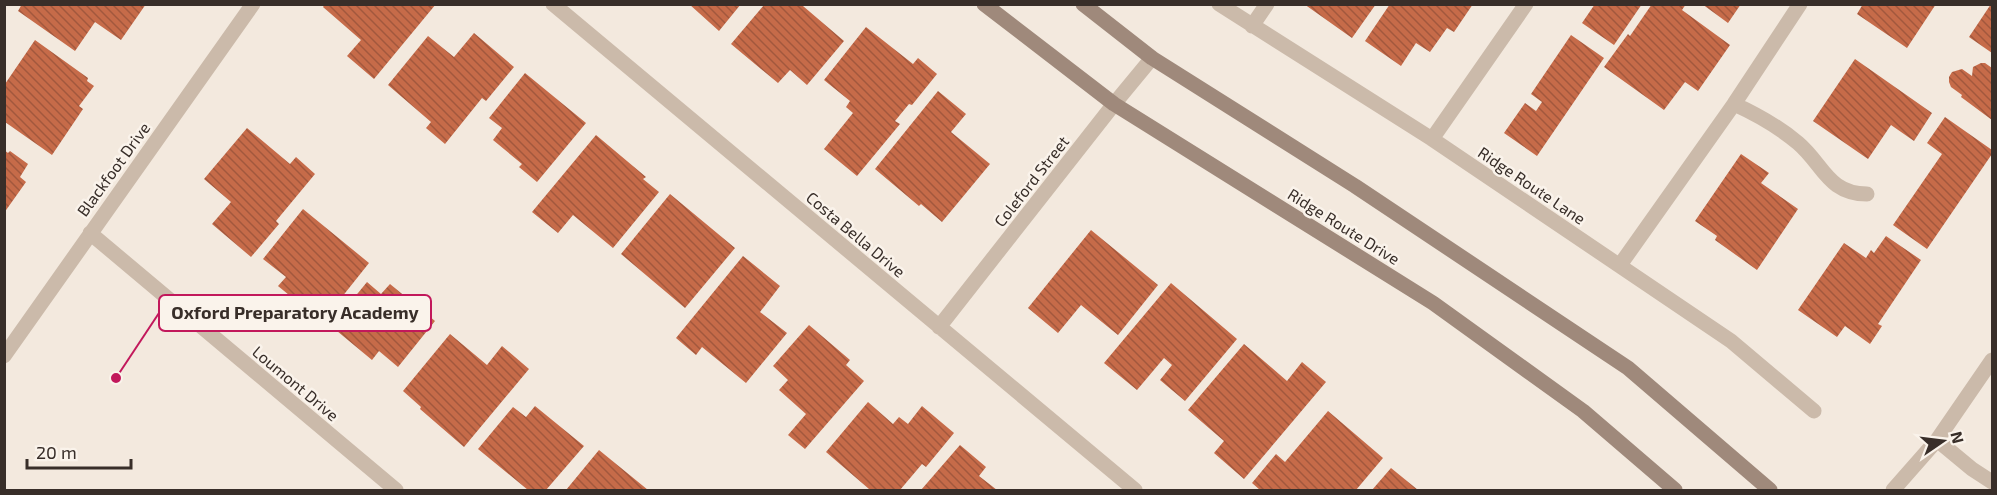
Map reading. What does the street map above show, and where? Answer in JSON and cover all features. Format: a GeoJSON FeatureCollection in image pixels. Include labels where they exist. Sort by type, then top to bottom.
{"type":"FeatureCollection","features":[{"type":"Feature","properties":{"kind":"main road","name":"Ridge Route Drive"},"geometry":{"type":"LineString","coordinates":[[984,4],[1114,104],[1433,303],[1584,411],[1676,490]]}},
{"type":"Feature","properties":{"kind":"main road"},"geometry":{"type":"LineString","coordinates":[[1083,4],[1152,58],[1355,186],[1628,368],[1770,490]]}},
{"type":"Feature","properties":{"kind":"street","name":"Blackfoot Drive"},"geometry":{"type":"LineString","coordinates":[[4,356],[253,4]]}},
{"type":"Feature","properties":{"kind":"street","name":"Costa Bella Drive"},"geometry":{"type":"LineString","coordinates":[[553,4],[1135,490]]}},
{"type":"Feature","properties":{"kind":"street","name":"Ridge Route Lane"},"geometry":{"type":"LineString","coordinates":[[1219,4],[1432,139],[1620,265],[1731,341],[1814,411]]}},
{"type":"Feature","properties":{"kind":"street"},"geometry":{"type":"LineString","coordinates":[[1252,26],[1267,4]]}},
{"type":"Feature","properties":{"kind":"street"},"geometry":{"type":"LineString","coordinates":[[1432,139],[1526,4]]}},
{"type":"Feature","properties":{"kind":"street"},"geometry":{"type":"LineString","coordinates":[[1620,265],[1734,104],[1800,4]]}},
{"type":"Feature","properties":{"kind":"street","name":"Coleford Street"},"geometry":{"type":"LineString","coordinates":[[939,327],[1152,58]]}},
{"type":"Feature","properties":{"kind":"street"},"geometry":{"type":"LineString","coordinates":[[1734,104],[1798,143],[1827,178],[1842,190],[1855,194],[1867,194]]}},
{"type":"Feature","properties":{"kind":"street","name":"Loumont Drive"},"geometry":{"type":"LineString","coordinates":[[90,233],[396,490]]}},
{"type":"Feature","properties":{"kind":"street"},"geometry":{"type":"LineString","coordinates":[[1893,490],[1936,440],[1992,360]]}},
{"type":"Feature","properties":{"kind":"street"},"geometry":{"type":"LineString","coordinates":[[1936,440],[1992,482]]}},
{"type":"Feature","properties":{"kind":"building"},"geometry":{"type":"Polygon","coordinates":[[[22,4],[146,4],[121,40],[95,22],[75,51],[18,11],[22,4]]]}},
{"type":"Feature","properties":{"kind":"building"},"geometry":{"type":"Polygon","coordinates":[[[325,4],[436,4],[374,79],[347,56],[361,40],[323,7],[325,4]]]}},
{"type":"Feature","properties":{"kind":"building"},"geometry":{"type":"Polygon","coordinates":[[[689,4],[741,4],[719,31],[689,4]]]}},
{"type":"Feature","properties":{"kind":"building"},"geometry":{"type":"Polygon","coordinates":[[[1304,4],[1376,4],[1352,38],[1304,4]]]}},
{"type":"Feature","properties":{"kind":"building"},"geometry":{"type":"Polygon","coordinates":[[[1390,4],[1415,6],[1473,4],[1454,32],[1447,28],[1430,52],[1416,43],[1401,66],[1365,41],[1390,4]]]}},
{"type":"Feature","properties":{"kind":"building"},"geometry":{"type":"Polygon","coordinates":[[[1595,4],[1642,4],[1614,45],[1582,23],[1595,4]]]}},
{"type":"Feature","properties":{"kind":"building"},"geometry":{"type":"Polygon","coordinates":[[[1652,4],[1686,4],[1682,10],[1730,45],[1698,91],[1685,82],[1664,110],[1604,67],[1628,34],[1630,36],[1652,4]]]}},
{"type":"Feature","properties":{"kind":"building"},"geometry":{"type":"Polygon","coordinates":[[[1702,4],[1741,4],[1728,23],[1702,4]]]}},
{"type":"Feature","properties":{"kind":"building"},"geometry":{"type":"Polygon","coordinates":[[[1863,4],[1936,4],[1907,48],[1857,14],[1863,4]]]}},
{"type":"Feature","properties":{"kind":"building"},"geometry":{"type":"Polygon","coordinates":[[[1992,4],[1992,53],[1969,37],[1992,4]]]}},
{"type":"Feature","properties":{"kind":"building"},"geometry":{"type":"Polygon","coordinates":[[[764,5],[804,5],[844,41],[807,85],[790,70],[778,83],[731,44],[764,5]]]}},
{"type":"Feature","properties":{"kind":"building"},"geometry":{"type":"Polygon","coordinates":[[[866,27],[913,64],[918,58],[937,74],[912,105],[909,104],[895,121],[900,124],[857,176],[824,149],[853,113],[846,107],[850,101],[824,80],[866,27]]]}},
{"type":"Feature","properties":{"kind":"building"},"geometry":{"type":"Polygon","coordinates":[[[474,33],[514,67],[486,101],[482,98],[445,144],[426,128],[431,122],[388,85],[428,36],[454,57],[474,33]]]}},
{"type":"Feature","properties":{"kind":"building"},"geometry":{"type":"Polygon","coordinates":[[[1571,35],[1604,58],[1537,156],[1504,133],[1525,103],[1536,111],[1542,102],[1531,94],[1571,35]]]}},
{"type":"Feature","properties":{"kind":"building"},"geometry":{"type":"Polygon","coordinates":[[[35,40],[88,78],[87,81],[94,86],[79,106],[83,109],[52,155],[5,122],[5,84],[35,40]]]}},
{"type":"Feature","properties":{"kind":"building"},"geometry":{"type":"Polygon","coordinates":[[[1855,59],[1932,113],[1914,141],[1891,125],[1868,159],[1813,121],[1855,59]]]}},
{"type":"Feature","properties":{"kind":"building"},"geometry":{"type":"Polygon","coordinates":[[[1981,63],[1992,68],[1992,120],[1961,97],[1962,95],[1951,87],[1949,82],[1952,72],[1962,69],[1972,76],[1973,67],[1981,63]]]}},
{"type":"Feature","properties":{"kind":"building"},"geometry":{"type":"Polygon","coordinates":[[[525,73],[586,123],[537,182],[519,167],[522,164],[493,140],[502,128],[489,118],[525,73]]]}},
{"type":"Feature","properties":{"kind":"building"},"geometry":{"type":"Polygon","coordinates":[[[938,91],[966,114],[951,132],[990,164],[942,222],[875,169],[938,91]]]}},
{"type":"Feature","properties":{"kind":"building"},"geometry":{"type":"Polygon","coordinates":[[[1945,117],[1992,150],[1992,154],[1927,249],[1893,225],[1942,154],[1927,143],[1945,117]]]}},
{"type":"Feature","properties":{"kind":"building"},"geometry":{"type":"Polygon","coordinates":[[[247,128],[290,164],[296,157],[315,174],[276,221],[279,224],[251,257],[212,224],[231,202],[204,179],[247,128]]]}},
{"type":"Feature","properties":{"kind":"building"},"geometry":{"type":"Polygon","coordinates":[[[596,135],[646,177],[643,179],[659,192],[613,248],[573,215],[558,233],[532,212],[596,135]]]}},
{"type":"Feature","properties":{"kind":"building"},"geometry":{"type":"Polygon","coordinates":[[[4,150],[8,153],[10,151],[28,164],[20,177],[26,182],[4,213],[4,150]]]}},
{"type":"Feature","properties":{"kind":"building"},"geometry":{"type":"Polygon","coordinates":[[[1741,154],[1769,173],[1761,183],[1798,209],[1757,270],[1715,240],[1717,236],[1695,221],[1741,154]]]}},
{"type":"Feature","properties":{"kind":"building"},"geometry":{"type":"Polygon","coordinates":[[[670,194],[735,248],[685,308],[621,254],[670,194]]]}},
{"type":"Feature","properties":{"kind":"building"},"geometry":{"type":"Polygon","coordinates":[[[303,209],[369,263],[322,322],[278,286],[286,277],[263,259],[303,209]]]}},
{"type":"Feature","properties":{"kind":"building"},"geometry":{"type":"Polygon","coordinates":[[[1091,230],[1158,285],[1118,335],[1081,305],[1058,333],[1028,308],[1091,230]]]}},
{"type":"Feature","properties":{"kind":"building"},"geometry":{"type":"Polygon","coordinates":[[[1886,236],[1921,260],[1878,324],[1882,326],[1870,344],[1845,326],[1837,337],[1798,310],[1844,243],[1866,258],[1871,250],[1874,253],[1886,236]]]}},
{"type":"Feature","properties":{"kind":"building"},"geometry":{"type":"Polygon","coordinates":[[[743,256],[780,286],[760,312],[787,333],[746,383],[702,347],[696,355],[676,338],[743,256]]]}},
{"type":"Feature","properties":{"kind":"building"},"geometry":{"type":"Polygon","coordinates":[[[367,282],[381,294],[390,284],[435,321],[398,367],[379,351],[372,360],[331,326],[367,282]]]}},
{"type":"Feature","properties":{"kind":"building"},"geometry":{"type":"Polygon","coordinates":[[[1171,283],[1237,339],[1185,401],[1160,380],[1172,365],[1164,358],[1137,390],[1104,363],[1171,283]]]}},
{"type":"Feature","properties":{"kind":"building"},"geometry":{"type":"Polygon","coordinates":[[[809,325],[850,360],[846,365],[864,381],[805,449],[788,435],[806,414],[779,390],[788,380],[773,366],[809,325]]]}},
{"type":"Feature","properties":{"kind":"building"},"geometry":{"type":"Polygon","coordinates":[[[450,334],[487,365],[502,346],[529,369],[464,447],[403,391],[450,334]]]}},
{"type":"Feature","properties":{"kind":"building"},"geometry":{"type":"Polygon","coordinates":[[[1244,344],[1287,381],[1302,362],[1326,382],[1244,479],[1214,453],[1224,441],[1188,410],[1244,344]]]}},
{"type":"Feature","properties":{"kind":"building"},"geometry":{"type":"Polygon","coordinates":[[[868,402],[893,424],[899,417],[908,424],[922,406],[954,433],[926,467],[922,464],[900,490],[868,490],[826,452],[868,402]]]}},
{"type":"Feature","properties":{"kind":"building"},"geometry":{"type":"Polygon","coordinates":[[[535,406],[584,446],[546,490],[528,490],[478,449],[513,407],[526,417],[535,406]]]}},
{"type":"Feature","properties":{"kind":"building"},"geometry":{"type":"Polygon","coordinates":[[[1328,411],[1383,458],[1356,490],[1260,490],[1252,483],[1276,454],[1285,462],[1328,411]]]}},
{"type":"Feature","properties":{"kind":"building"},"geometry":{"type":"Polygon","coordinates":[[[960,445],[986,467],[979,476],[997,490],[921,490],[960,445]]]}},
{"type":"Feature","properties":{"kind":"building"},"geometry":{"type":"Polygon","coordinates":[[[599,450],[648,490],[566,490],[599,450]]]}},
{"type":"Feature","properties":{"kind":"building"},"geometry":{"type":"Polygon","coordinates":[[[1391,468],[1418,490],[1372,490],[1391,468]]]}},
{"type":"Feature","properties":{"kind":"place","name":"Oxford Preparatory Academy"},"geometry":{"type":"Point","coordinates":[116,378]}}]}
